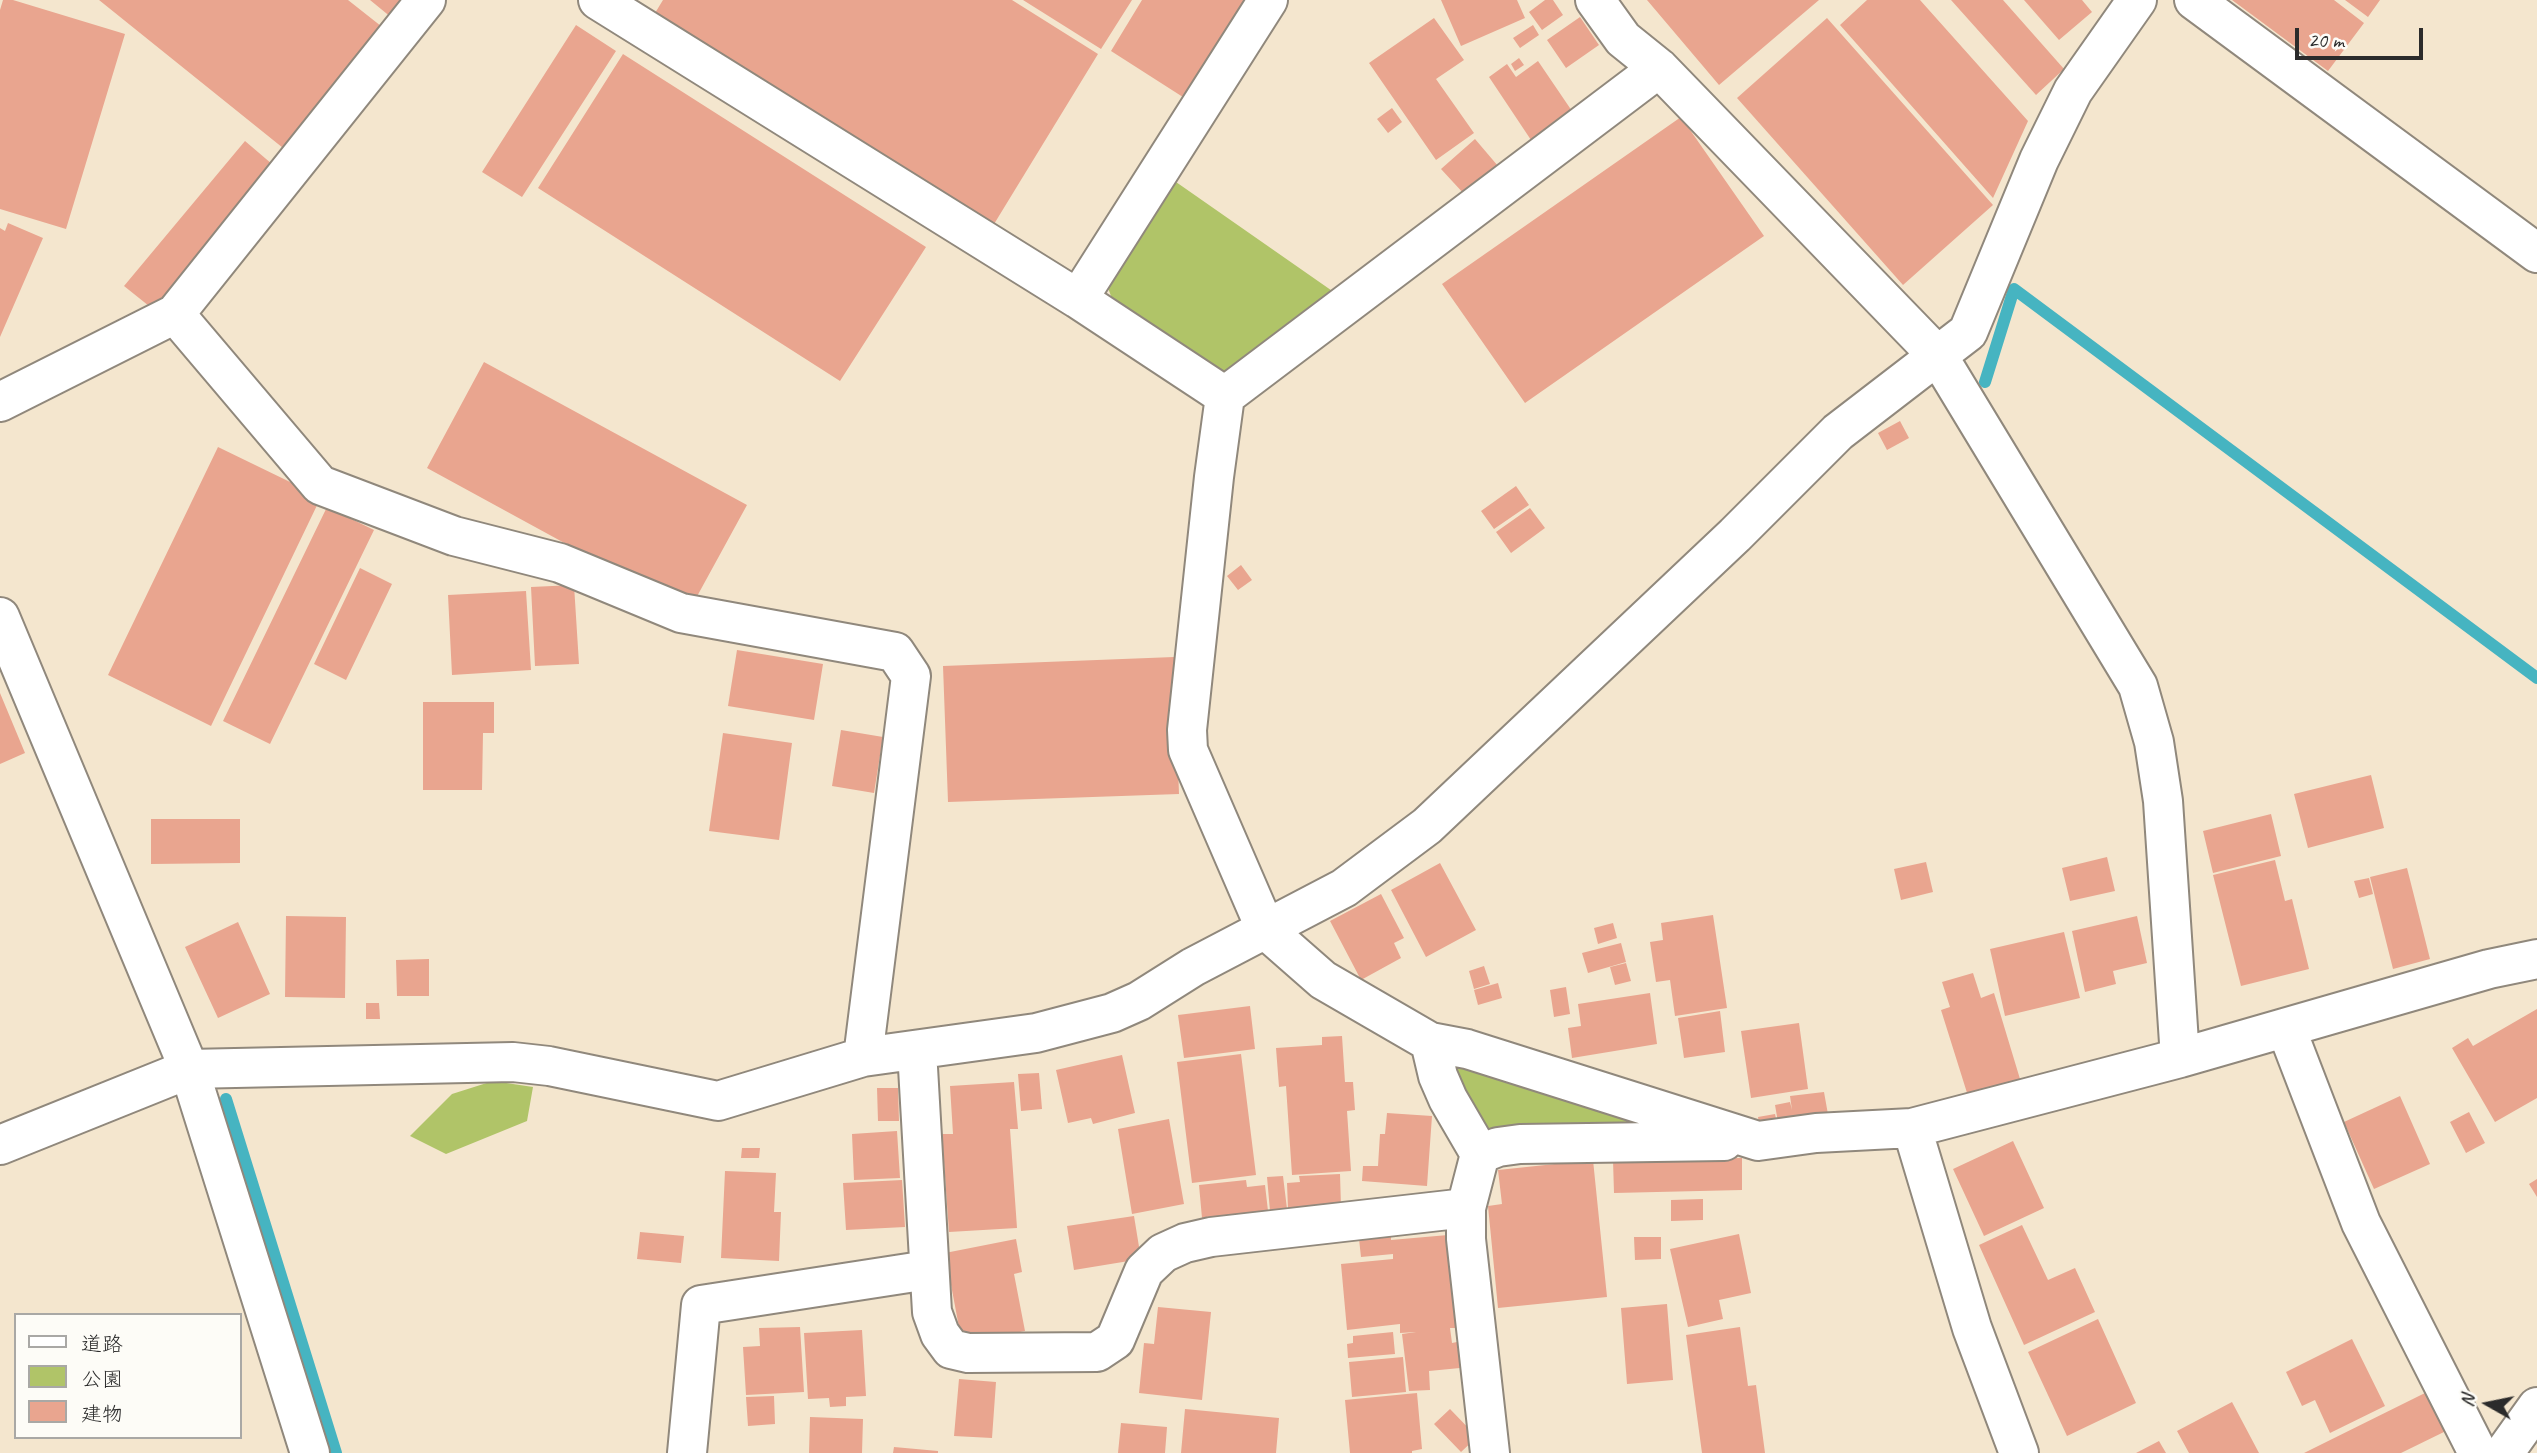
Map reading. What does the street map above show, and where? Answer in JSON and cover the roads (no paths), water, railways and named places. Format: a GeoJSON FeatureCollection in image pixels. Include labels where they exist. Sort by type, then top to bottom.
{"type":"FeatureCollection","features":[{"type":"Feature","properties":{"kind":"street"},"geometry":{"type":"LineString","coordinates":[[0,402],[175,314],[426,0]]}},
{"type":"Feature","properties":{"kind":"street"},"geometry":{"type":"LineString","coordinates":[[598,0],[1078,299],[1225,396]]}},
{"type":"Feature","properties":{"kind":"street"},"geometry":{"type":"LineString","coordinates":[[1078,299],[1268,0]]}},
{"type":"Feature","properties":{"kind":"street"},"geometry":{"type":"LineString","coordinates":[[1595,0],[1623,39],[1658,68],[1938,356],[2138,686],[2154,742],[2163,801],[2180,1058]]}},
{"type":"Feature","properties":{"kind":"street"},"geometry":{"type":"LineString","coordinates":[[0,1145],[189,1069],[513,1062],[549,1066],[718,1101],[863,1057],[1036,1033],[1112,1013],[1139,1001],[1193,967],[1344,888],[1427,826],[1735,535],[1838,432],[1968,332],[2039,160],[2073,91],[2137,0]]}},
{"type":"Feature","properties":{"kind":"street"},"geometry":{"type":"LineString","coordinates":[[2194,0],[2537,253]]}},
{"type":"Feature","properties":{"kind":"street"},"geometry":{"type":"LineString","coordinates":[[1658,68],[1225,396],[1189,704],[1188,750],[1266,930],[1323,980],[1430,1042],[1467,1049],[1758,1140]]}},
{"type":"Feature","properties":{"kind":"street"},"geometry":{"type":"LineString","coordinates":[[175,314],[320,485],[454,536],[560,563],[681,613],[895,652],[911,676],[863,1057]]}},
{"type":"Feature","properties":{"kind":"street"},"geometry":{"type":"LineString","coordinates":[[0,617],[189,1069],[310,1453]]}},
{"type":"Feature","properties":{"kind":"street"},"geometry":{"type":"LineString","coordinates":[[1480,1154],[1498,1147],[1520,1144],[1758,1140],[1816,1132],[1912,1128],[2180,1058],[2489,969],[2537,959]]}},
{"type":"Feature","properties":{"kind":"street"},"geometry":{"type":"LineString","coordinates":[[2286,1028],[2361,1223],[2478,1453]]}},
{"type":"Feature","properties":{"kind":"street"},"geometry":{"type":"LineString","coordinates":[[1430,1042],[1438,1076],[1448,1099],[1480,1154],[1466,1208],[1466,1240],[1490,1453]]}},
{"type":"Feature","properties":{"kind":"street"},"geometry":{"type":"LineString","coordinates":[[917,1050],[932,1312],[940,1334],[951,1349],[968,1353],[1097,1352],[1115,1339],[1144,1271],[1163,1253],[1185,1243],[1211,1237],[1466,1208]]}},
{"type":"Feature","properties":{"kind":"street"},"geometry":{"type":"LineString","coordinates":[[1912,1128],[1972,1328],[2019,1453]]}},
{"type":"Feature","properties":{"kind":"street"},"geometry":{"type":"LineString","coordinates":[[687,1453],[701,1305],[928,1270]]}},
{"type":"Feature","properties":{"kind":"street"},"geometry":{"type":"LineString","coordinates":[[2504,1453],[2537,1407]]}},
{"type":"Feature","properties":{"kind":"waterway"},"geometry":{"type":"LineString","coordinates":[[1985,382],[2014,289],[2537,678]]}},
{"type":"Feature","properties":{"kind":"waterway"},"geometry":{"type":"LineString","coordinates":[[226,1099],[336,1453]]}}]}
